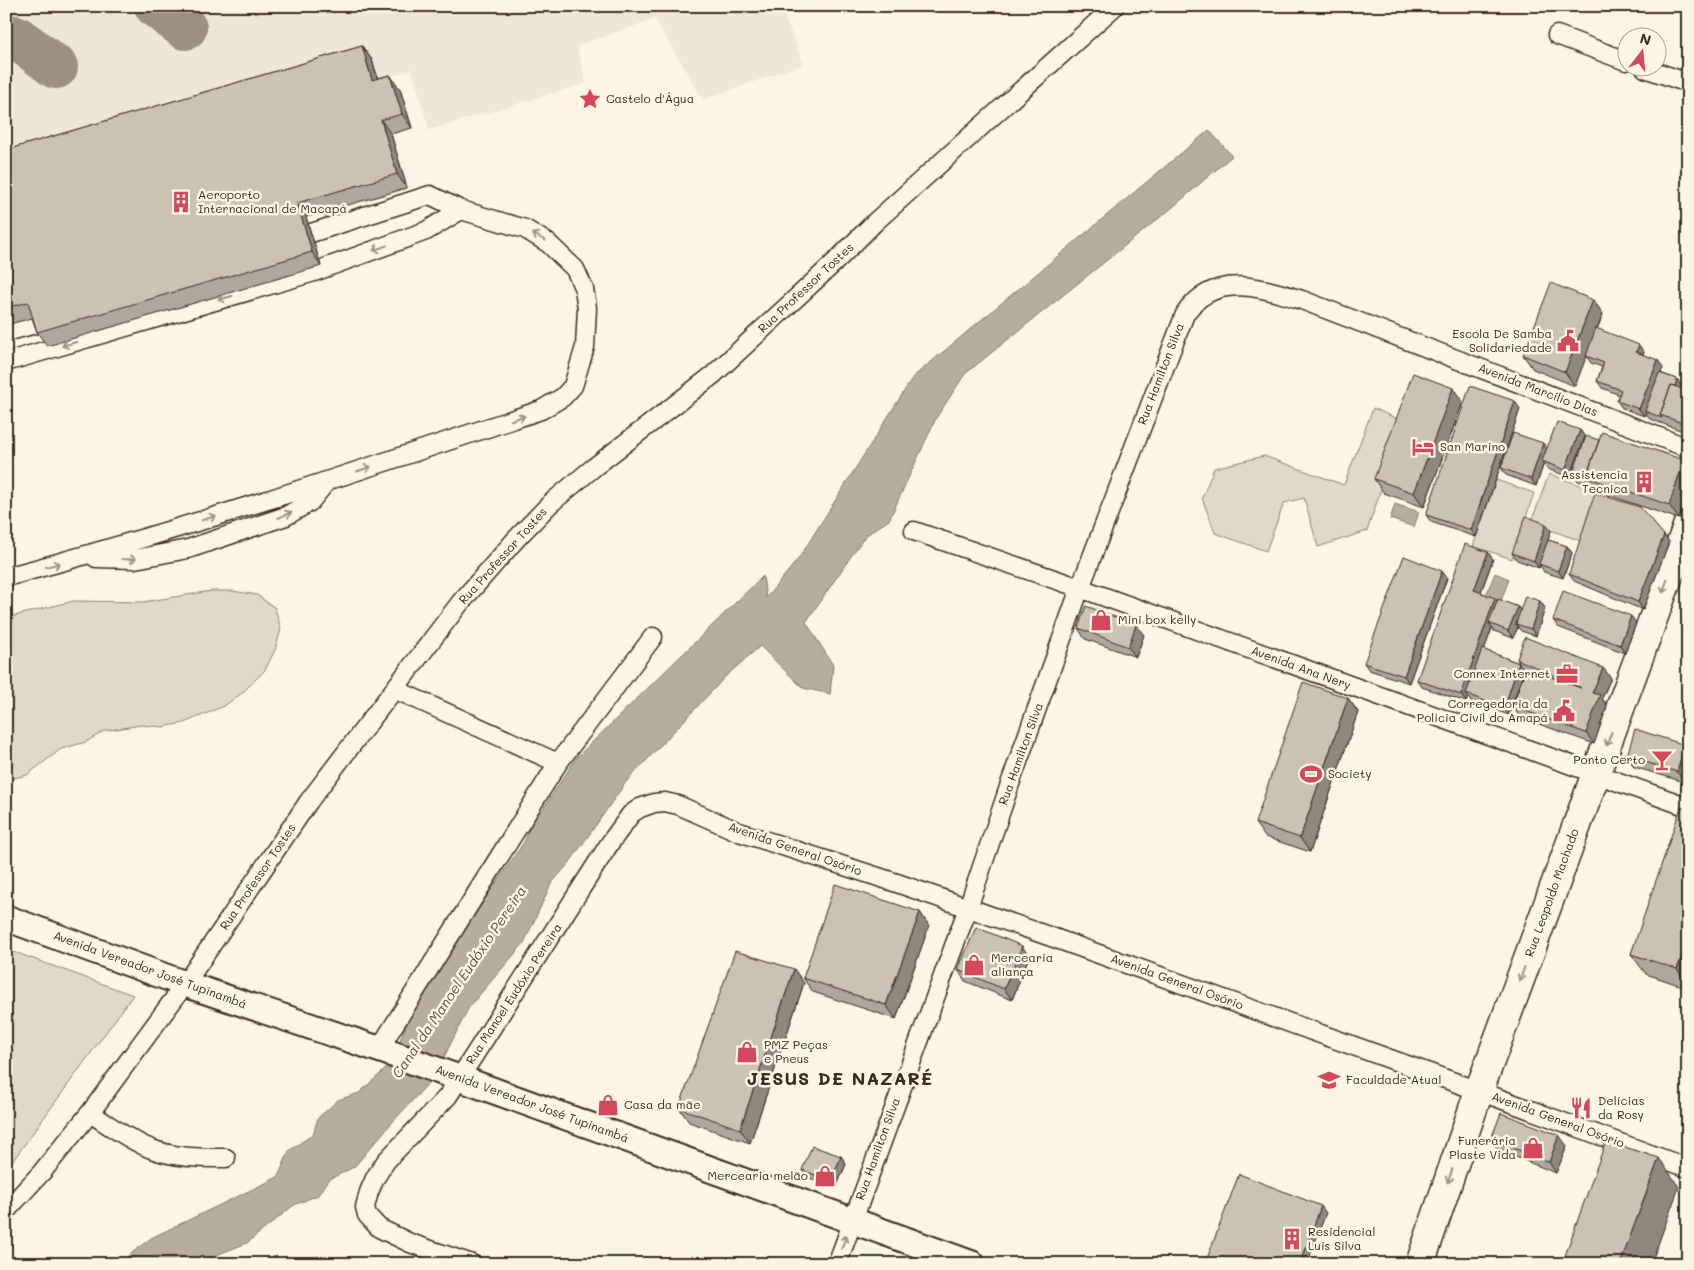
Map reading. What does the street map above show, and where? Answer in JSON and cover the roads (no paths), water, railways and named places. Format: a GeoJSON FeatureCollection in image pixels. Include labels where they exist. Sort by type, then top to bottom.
{"type":"FeatureCollection","features":[{"type":"Feature","properties":{"kind":"main road","name":"Rua Leopoldo Machado"},"geometry":{"type":"LineString","coordinates":[[1420,1264],[1479,1091],[1688,524]]}},
{"type":"Feature","properties":{"kind":"street","name":"Rua Professor Tostes"},"geometry":{"type":"LineString","coordinates":[[6,1211],[42,1172],[90,1113],[185,984],[309,802],[460,603],[517,538],[550,504],[593,468],[713,375],[834,263],[875,222],[1115,6]]}},
{"type":"Feature","properties":{"kind":"street"},"geometry":{"type":"LineString","coordinates":[[1557,36],[1616,57]]}},
{"type":"Feature","properties":{"kind":"street"},"geometry":{"type":"LineString","coordinates":[[1666,75],[1688,83]]}},
{"type":"Feature","properties":{"kind":"street"},"geometry":{"type":"LineString","coordinates":[[6,577],[81,558],[327,481],[541,410],[563,397],[572,386],[585,347],[587,308],[584,289],[576,269],[548,243],[525,229],[461,210],[430,196],[311,233]]}},
{"type":"Feature","properties":{"kind":"street"},"geometry":{"type":"LineString","coordinates":[[6,362],[314,272],[426,231],[461,210]]}},
{"type":"Feature","properties":{"kind":"street","name":"Avenida Marcílio Dias"},"geometry":{"type":"LineString","coordinates":[[1247,285],[1302,300],[1688,448]]}},
{"type":"Feature","properties":{"kind":"street","name":"Rua Hamilton Silva"},"geometry":{"type":"LineString","coordinates":[[836,1264],[968,908],[1080,588],[1185,314],[1199,297],[1209,292],[1247,285]]}},
{"type":"Feature","properties":{"kind":"street"},"geometry":{"type":"LineString","coordinates":[[6,332],[40,323]]}},
{"type":"Feature","properties":{"kind":"street","name":"Avenida Ana Nery"},"geometry":{"type":"LineString","coordinates":[[914,531],[1080,588],[1688,807]]}},
{"type":"Feature","properties":{"kind":"street"},"geometry":{"type":"LineString","coordinates":[[383,1051],[558,763],[653,637]]}},
{"type":"Feature","properties":{"kind":"street"},"geometry":{"type":"LineString","coordinates":[[394,689],[558,763]]}},
{"type":"Feature","properties":{"kind":"street","name":"Avenida General Osório"},"geometry":{"type":"LineString","coordinates":[[665,802],[738,832],[968,908],[1688,1168]]}},
{"type":"Feature","properties":{"kind":"street","name":"Rua Manoel Eudóxio Pereira"},"geometry":{"type":"LineString","coordinates":[[472,1264],[385,1232],[367,1216],[365,1207],[375,1178],[386,1161],[448,1096],[452,1075],[631,814],[640,808],[654,803],[665,802]]}},
{"type":"Feature","properties":{"kind":"street","name":"Avenida Vereador José Tupinambá"},"geometry":{"type":"LineString","coordinates":[[6,918],[185,984],[452,1075],[972,1264]]}},
{"type":"Feature","properties":{"kind":"street"},"geometry":{"type":"LineString","coordinates":[[90,1113],[134,1141],[151,1149],[186,1157],[226,1158]]}},
{"type":"Feature","properties":{"kind":"water","name":"Canal da Manoel Eudóxio Pereira"},"geometry":{"type":"Polygon","coordinates":[[[1209,130],[1232,156],[1173,207],[965,374],[936,418],[889,520],[865,536],[806,622],[833,665],[830,694],[803,688],[760,646],[726,676],[626,782],[570,862],[551,884],[524,943],[469,1007],[434,1077],[354,1167],[328,1180],[318,1195],[294,1205],[247,1243],[197,1264],[118,1264],[151,1238],[278,1177],[289,1151],[313,1134],[318,1118],[338,1100],[359,1093],[390,1065],[418,995],[524,842],[534,817],[543,809],[576,758],[763,576],[766,598],[799,558],[913,377],[1209,130]]]}},
{"type":"Feature","properties":{"kind":"water"},"geometry":{"type":"Polygon","coordinates":[[[1395,504],[1419,512],[1414,527],[1390,519],[1395,504]]]}},
{"type":"Feature","properties":{"kind":"water"},"geometry":{"type":"Polygon","coordinates":[[[1495,573],[1509,579],[1501,601],[1486,595],[1495,573]]]}},
{"type":"Feature","properties":{"kind":"place","name":"Castelo d'Água"},"geometry":{"type":"Point","coordinates":[590,99]}},
{"type":"Feature","properties":{"kind":"place","name":"Aeroporto Internacional de Macapá"},"geometry":{"type":"Point","coordinates":[181,202]}},
{"type":"Feature","properties":{"kind":"place","name":"Escola De Samba Solidariedade"},"geometry":{"type":"Point","coordinates":[1568,341]}},
{"type":"Feature","properties":{"kind":"place","name":"San Marino"},"geometry":{"type":"Point","coordinates":[1423,447]}},
{"type":"Feature","properties":{"kind":"place","name":"Assistencia Tecnica"},"geometry":{"type":"Point","coordinates":[1644,482]}},
{"type":"Feature","properties":{"kind":"place","name":"Mini box kelly"},"geometry":{"type":"Point","coordinates":[1101,620]}},
{"type":"Feature","properties":{"kind":"place","name":"Connex Internet"},"geometry":{"type":"Point","coordinates":[1567,674]}},
{"type":"Feature","properties":{"kind":"place","name":"Corregedoria da Polícia Civil do Amapá"},"geometry":{"type":"Point","coordinates":[1564,711]}},
{"type":"Feature","properties":{"kind":"place","name":"Ponto Certo"},"geometry":{"type":"Point","coordinates":[1662,760]}},
{"type":"Feature","properties":{"kind":"place","name":"Society"},"geometry":{"type":"Point","coordinates":[1311,774]}},
{"type":"Feature","properties":{"kind":"place","name":"Mercearia aliança"},"geometry":{"type":"Point","coordinates":[974,965]}},
{"type":"Feature","properties":{"kind":"place","name":"PMZ Peças e Pneus"},"geometry":{"type":"Point","coordinates":[747,1052]}},
{"type":"Feature","properties":{"kind":"place","name":"Faculdade Atual"},"geometry":{"type":"Point","coordinates":[1329,1080]}},
{"type":"Feature","properties":{"kind":"place","name":"Casa da mãe"},"geometry":{"type":"Point","coordinates":[608,1105]}},
{"type":"Feature","properties":{"kind":"place","name":"Delícias da Rosy"},"geometry":{"type":"Point","coordinates":[1581,1108]}},
{"type":"Feature","properties":{"kind":"place","name":"Funerária Plaste Vida"},"geometry":{"type":"Point","coordinates":[1533,1148]}},
{"type":"Feature","properties":{"kind":"place","name":"Mercearia melão"},"geometry":{"type":"Point","coordinates":[825,1176]}},
{"type":"Feature","properties":{"kind":"place","name":"Residencial Luis Silva"},"geometry":{"type":"Point","coordinates":[1292,1239]}},
{"type":"Feature","properties":{"kind":"district","name":"JESUS DE NAZARÉ"},"geometry":{"type":"Point","coordinates":[840,1079]}}]}
